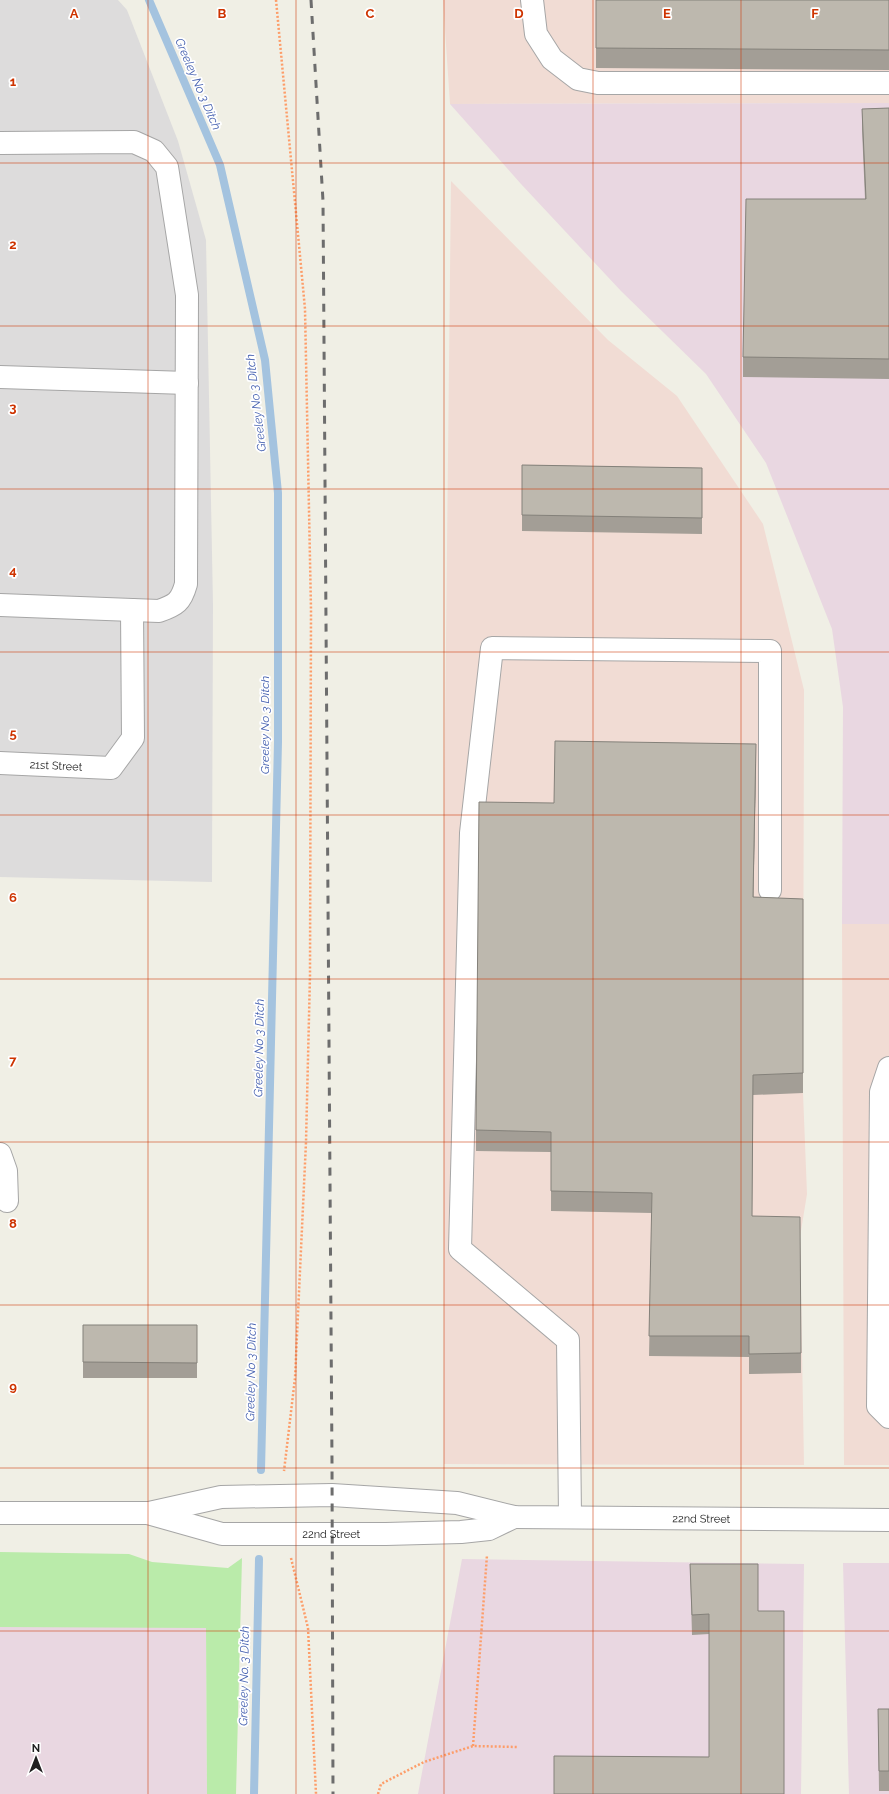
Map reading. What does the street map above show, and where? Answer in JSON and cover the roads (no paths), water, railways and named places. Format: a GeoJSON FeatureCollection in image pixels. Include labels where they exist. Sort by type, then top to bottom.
{"type":"FeatureCollection","features":[{"type":"Feature","properties":{"kind":"street"},"geometry":{"type":"LineString","coordinates":[[532,0],[536,34],[552,59],[578,79],[598,83],[889,83]]}},
{"type":"Feature","properties":{"kind":"street"},"geometry":{"type":"LineString","coordinates":[[0,143],[134,142],[154,151],[167,167],[187,295],[186,584],[182,597],[173,607],[159,611],[0,605]]}},
{"type":"Feature","properties":{"kind":"street"},"geometry":{"type":"LineString","coordinates":[[0,377],[187,383]]}},
{"type":"Feature","properties":{"kind":"street","name":"21st Street"},"geometry":{"type":"LineString","coordinates":[[0,764],[111,768],[133,738],[132,610]]}},
{"type":"Feature","properties":{"kind":"street"},"geometry":{"type":"LineString","coordinates":[[570,1517],[568,1340],[460,1249],[471,833],[492,648],[770,652],[770,890]]}},
{"type":"Feature","properties":{"kind":"street"},"geometry":{"type":"LineString","coordinates":[[889,1068],[885,1092],[878,1406],[889,1417]]}},
{"type":"Feature","properties":{"kind":"street"},"geometry":{"type":"LineString","coordinates":[[0,1154],[6,1171],[7,1201]]}},
{"type":"Feature","properties":{"kind":"street","name":"22nd Street"},"geometry":{"type":"LineString","coordinates":[[0,1513],[149,1513],[221,1497],[332,1494],[457,1503],[514,1517],[889,1520]]}},
{"type":"Feature","properties":{"kind":"street","name":"22nd Street"},"geometry":{"type":"LineString","coordinates":[[149,1513],[222,1534],[386,1534],[461,1532],[489,1528],[514,1517]]}},
{"type":"Feature","properties":{"kind":"waterway","name":"Greeley No 3 Ditch"},"geometry":{"type":"LineString","coordinates":[[149,0],[220,165],[265,360],[278,493],[278,742],[261,1470]]}},
{"type":"Feature","properties":{"kind":"waterway","name":"Greeley No. 3 Ditch"},"geometry":{"type":"LineString","coordinates":[[254,1794],[259,1559]]}},
{"type":"Feature","properties":{"kind":"railway"},"geometry":{"type":"LineString","coordinates":[[311,0],[323,201],[333,1794]]}}]}
